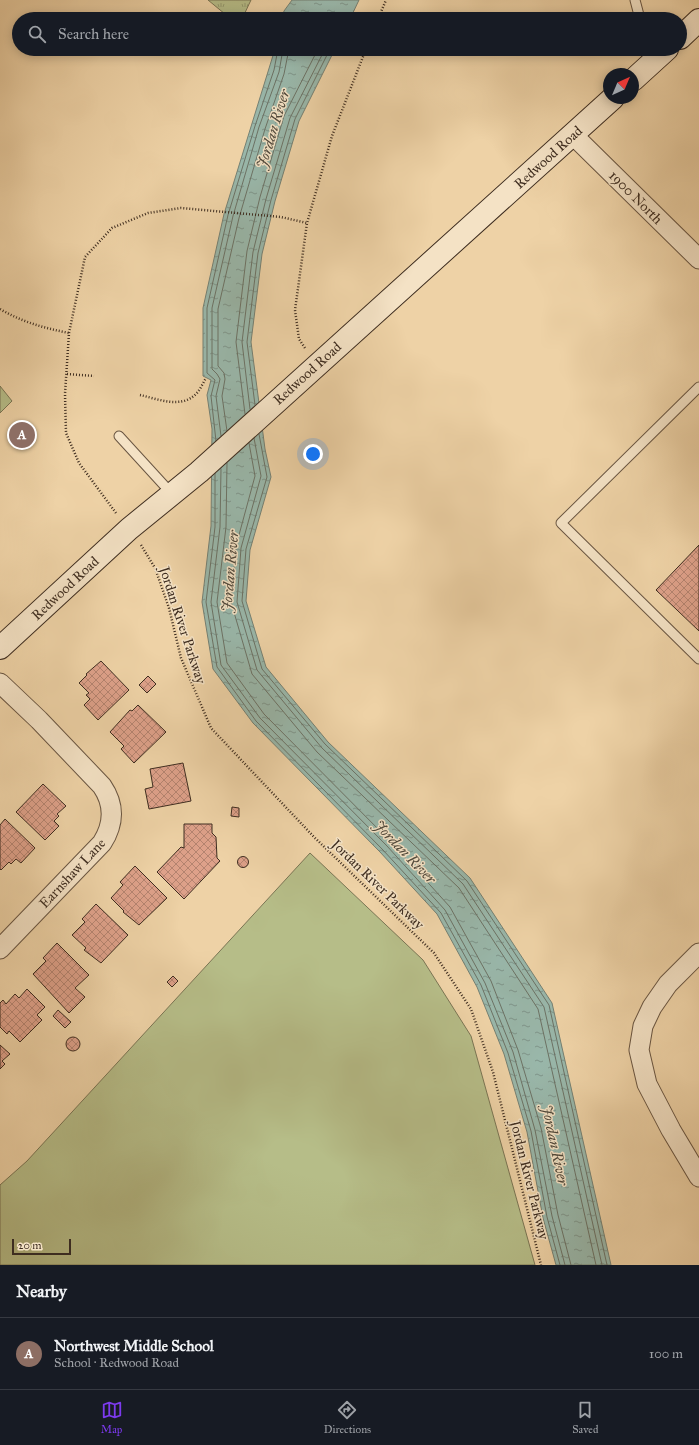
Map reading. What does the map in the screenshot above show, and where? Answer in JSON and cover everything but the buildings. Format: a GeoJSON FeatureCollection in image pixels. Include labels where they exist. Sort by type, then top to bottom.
{"type":"FeatureCollection","features":[{"type":"Feature","properties":{"kind":"main road"},"geometry":{"type":"LineString","coordinates":[[687,31],[699,20]]}},
{"type":"Feature","properties":{"kind":"main road"},"geometry":{"type":"LineString","coordinates":[[639,73],[654,56]]}},
{"type":"Feature","properties":{"kind":"main road","name":"Redwood Road"},"geometry":{"type":"LineString","coordinates":[[0,648],[129,529],[199,472],[607,104]]}},
{"type":"Feature","properties":{"kind":"street","name":"1900 North"},"geometry":{"type":"LineString","coordinates":[[573,135],[699,259]]}},
{"type":"Feature","properties":{"kind":"street","name":"Earnshaw Lane"},"geometry":{"type":"LineString","coordinates":[[0,683],[39,720],[102,786],[108,795],[112,815],[109,829],[102,842],[0,949]]}},
{"type":"Feature","properties":{"kind":"street"},"geometry":{"type":"LineString","coordinates":[[699,953],[668,984],[652,1007],[644,1026],[639,1050],[647,1084],[671,1130],[699,1177]]}},
{"type":"Feature","properties":{"kind":"lane"},"geometry":{"type":"LineString","coordinates":[[635,0],[638,12]]}},
{"type":"Feature","properties":{"kind":"lane"},"geometry":{"type":"LineString","coordinates":[[699,387],[561,523],[699,659]]}},
{"type":"Feature","properties":{"kind":"lane"},"geometry":{"type":"LineString","coordinates":[[119,436],[172,494]]}},
{"type":"Feature","properties":{"kind":"path"},"geometry":{"type":"LineString","coordinates":[[381,12],[386,0]]}},
{"type":"Feature","properties":{"kind":"path"},"geometry":{"type":"LineString","coordinates":[[316,365],[299,338],[295,310],[307,223],[332,136],[363,56]]}},
{"type":"Feature","properties":{"kind":"path"},"geometry":{"type":"LineString","coordinates":[[105,499],[79,463],[66,433],[69,333],[85,257],[112,228],[148,213],[181,208],[281,217],[307,223]]}},
{"type":"Feature","properties":{"kind":"path"},"geometry":{"type":"LineString","coordinates":[[0,309],[15,318],[40,328],[69,333]]}},
{"type":"Feature","properties":{"kind":"path"},"geometry":{"type":"LineString","coordinates":[[67,374],[94,376]]}},
{"type":"Feature","properties":{"kind":"path"},"geometry":{"type":"LineString","coordinates":[[140,395],[176,403],[187,400],[197,393],[206,378]]}},
{"type":"Feature","properties":{"kind":"path","name":"Jordan River Parkway"},"geometry":{"type":"LineString","coordinates":[[144,549],[155,568],[169,608],[181,658],[211,728],[314,837],[434,952],[471,1009],[493,1072],[541,1265]]}},
{"type":"Feature","properties":{"kind":"green space"},"geometry":{"type":"Polygon","coordinates":[[[208,0],[251,0],[245,12],[223,12],[208,0]]]}},
{"type":"Feature","properties":{"kind":"green space"},"geometry":{"type":"Polygon","coordinates":[[[0,386],[12,401],[0,413],[0,386]]]}},
{"type":"Feature","properties":{"kind":"green space"},"geometry":{"type":"Polygon","coordinates":[[[310,853],[423,960],[471,1036],[535,1265],[0,1265],[0,1185],[27,1161],[310,853]]]}},
{"type":"Feature","properties":{"kind":"water"},"geometry":{"type":"Polygon","coordinates":[[[292,0],[359,0],[353,12],[284,11],[292,0]]]}},
{"type":"Feature","properties":{"kind":"water","name":"Jordan River"},"geometry":{"type":"Polygon","coordinates":[[[273,56],[332,56],[299,121],[275,201],[262,254],[251,342],[265,449],[271,477],[250,550],[246,601],[266,667],[328,742],[470,878],[552,1003],[611,1265],[556,1265],[543,1218],[527,1132],[504,1054],[477,987],[437,914],[380,852],[253,723],[213,669],[202,602],[211,526],[212,429],[207,395],[211,380],[203,376],[203,308],[224,214],[273,56]]]}},
{"type":"Feature","properties":{"kind":"place","name":"Northwest Middle School"},"geometry":{"type":"Point","coordinates":[22,435]}}]}
